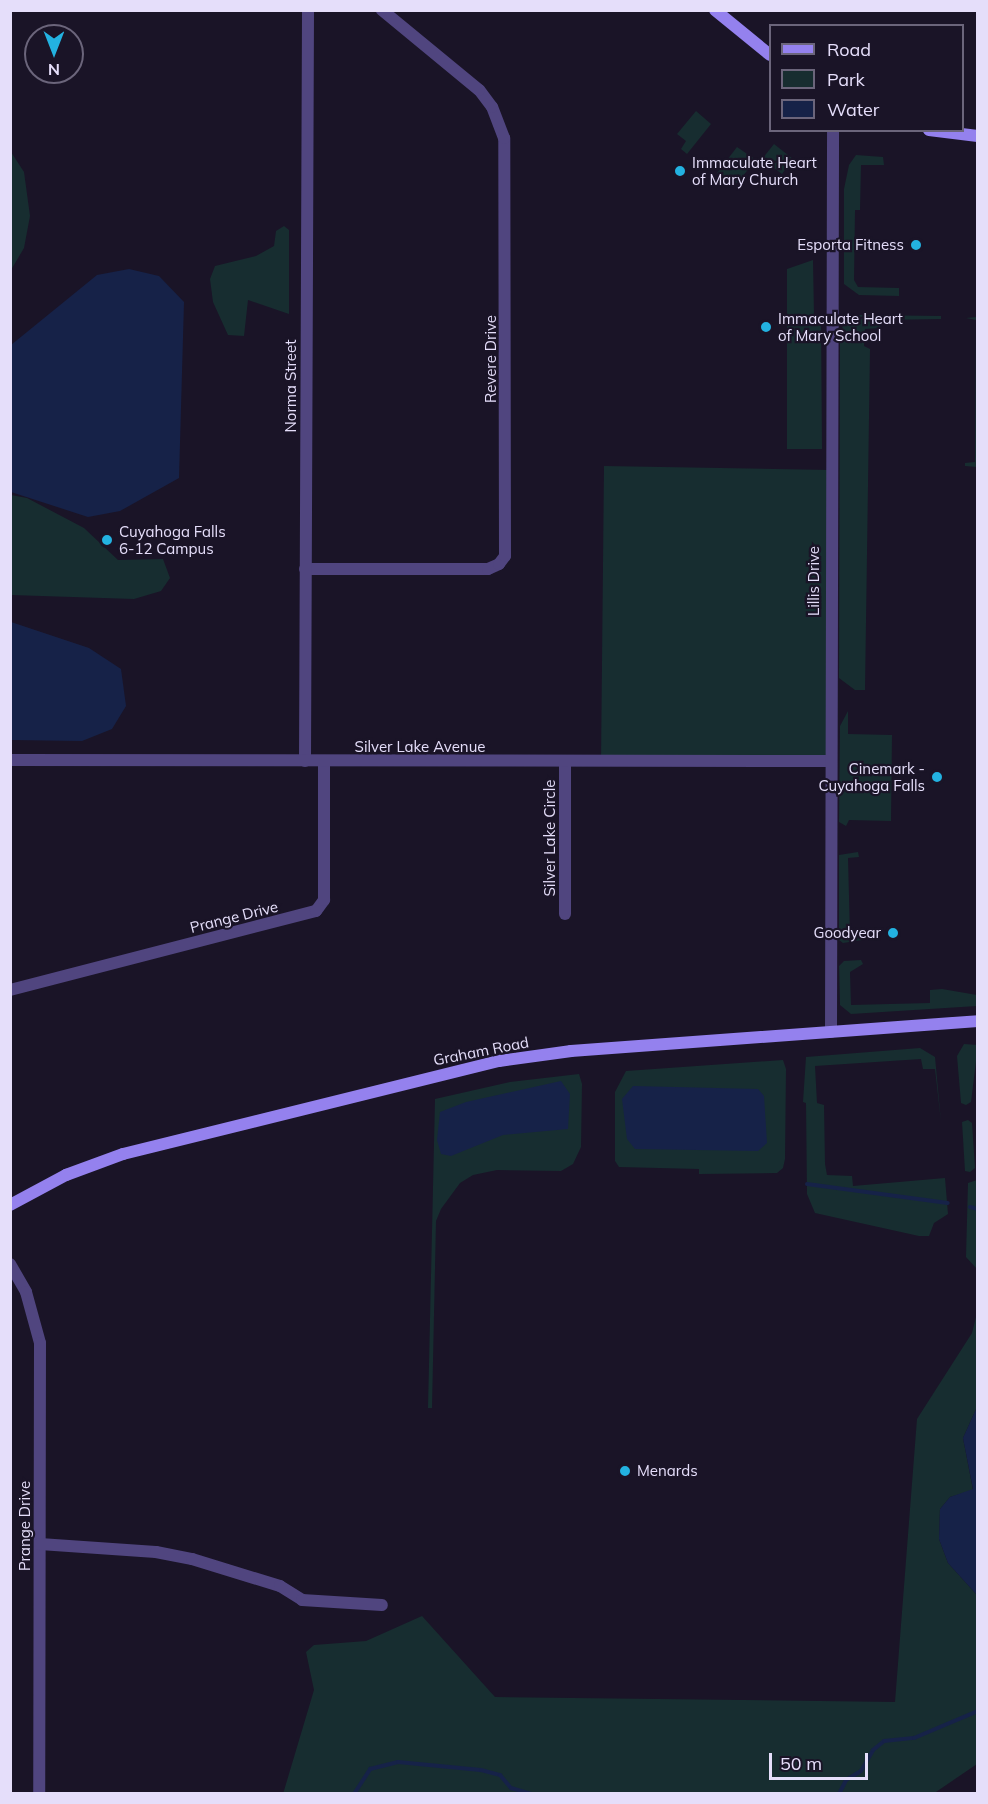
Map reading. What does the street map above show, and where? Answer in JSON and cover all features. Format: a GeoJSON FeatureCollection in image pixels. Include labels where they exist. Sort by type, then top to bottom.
{"type":"FeatureCollection","features":[{"type":"Feature","properties":{"kind":"main road"},"geometry":{"type":"LineString","coordinates":[[715,10],[769,53]]}},
{"type":"Feature","properties":{"kind":"main road"},"geometry":{"type":"LineString","coordinates":[[945,132],[978,136]]}},
{"type":"Feature","properties":{"kind":"main road","name":"Graham Road"},"geometry":{"type":"LineString","coordinates":[[10,1205],[45,1185],[107,1159],[458,1069],[571,1051],[978,1021]]}},
{"type":"Feature","properties":{"kind":"street","name":"Norma Street"},"geometry":{"type":"LineString","coordinates":[[305,761],[308,10]]}},
{"type":"Feature","properties":{"kind":"street","name":"Revere Drive"},"geometry":{"type":"LineString","coordinates":[[305,569],[488,569],[499,564],[505,556],[504,138],[492,107],[479,90],[382,10]]}},
{"type":"Feature","properties":{"kind":"street","name":"Lillis Drive"},"geometry":{"type":"LineString","coordinates":[[831,1032],[829,761],[832,132]]}},
{"type":"Feature","properties":{"kind":"street","name":"Silver Lake Avenue"},"geometry":{"type":"LineString","coordinates":[[10,760],[566,763],[829,761]]}},
{"type":"Feature","properties":{"kind":"street","name":"Prange Drive"},"geometry":{"type":"LineString","coordinates":[[10,990],[316,911],[324,900],[324,761]]}},
{"type":"Feature","properties":{"kind":"street","name":"Silver Lake Circle"},"geometry":{"type":"LineString","coordinates":[[566,763],[566,914]]}},
{"type":"Feature","properties":{"kind":"street","name":"Prange Drive"},"geometry":{"type":"LineString","coordinates":[[10,1264],[30,1302],[40,1343],[39,1794]]}},
{"type":"Feature","properties":{"kind":"street"},"geometry":{"type":"LineString","coordinates":[[40,1544],[156,1552],[192,1559],[280,1586],[302,1600],[382,1605]]}},
{"type":"Feature","properties":{"kind":"green space"},"geometry":{"type":"Polygon","coordinates":[[[696,111],[711,124],[687,154],[681,149],[686,141],[677,134],[696,111]]]}},
{"type":"Feature","properties":{"kind":"green space"},"geometry":{"type":"Polygon","coordinates":[[[774,144],[793,159],[782,174],[762,159],[774,144]]]}},
{"type":"Feature","properties":{"kind":"green space"},"geometry":{"type":"Polygon","coordinates":[[[737,147],[756,160],[737,183],[717,173],[737,147]]]}},
{"type":"Feature","properties":{"kind":"green space"},"geometry":{"type":"Polygon","coordinates":[[[11,152],[24,172],[30,216],[24,248],[11,270],[11,152]]]}},
{"type":"Feature","properties":{"kind":"green space"},"geometry":{"type":"Polygon","coordinates":[[[856,155],[883,157],[884,165],[861,165],[860,210],[855,210],[854,280],[858,287],[899,288],[899,296],[859,295],[844,284],[844,189],[849,165],[856,155]]]}},
{"type":"Feature","properties":{"kind":"green space"},"geometry":{"type":"Polygon","coordinates":[[[284,226],[289,230],[289,314],[248,300],[244,336],[228,335],[213,302],[210,279],[215,266],[256,256],[274,246],[276,231],[284,226]]]}},
{"type":"Feature","properties":{"kind":"green space"},"geometry":{"type":"Polygon","coordinates":[[[813,260],[814,315],[821,317],[822,449],[787,449],[787,269],[813,260]]]}},
{"type":"Feature","properties":{"kind":"green space"},"geometry":{"type":"Polygon","coordinates":[[[860,315],[941,316],[941,319],[882,320],[880,328],[865,329],[864,346],[870,349],[865,690],[855,690],[839,678],[840,336],[843,325],[860,315]]]}},
{"type":"Feature","properties":{"kind":"green space"},"geometry":{"type":"Polygon","coordinates":[[[977,317],[977,467],[965,466],[965,463],[975,462],[976,320],[966,318],[977,317]]]}},
{"type":"Feature","properties":{"kind":"green space"},"geometry":{"type":"Polygon","coordinates":[[[604,466],[830,470],[829,761],[601,762],[604,466]]]}},
{"type":"Feature","properties":{"kind":"green space"},"geometry":{"type":"Polygon","coordinates":[[[11,495],[27,498],[84,528],[118,560],[163,559],[170,578],[161,591],[134,599],[11,595],[11,495]]]}},
{"type":"Feature","properties":{"kind":"green space"},"geometry":{"type":"Polygon","coordinates":[[[848,711],[848,734],[892,735],[891,821],[849,820],[846,826],[839,822],[840,726],[848,711]]]}},
{"type":"Feature","properties":{"kind":"green space"},"geometry":{"type":"Polygon","coordinates":[[[858,852],[859,857],[848,858],[850,935],[859,935],[862,940],[843,943],[839,940],[839,855],[858,852]]]}},
{"type":"Feature","properties":{"kind":"green space"},"geometry":{"type":"Polygon","coordinates":[[[861,960],[863,964],[850,972],[851,1005],[930,1003],[930,990],[942,989],[977,995],[977,1006],[851,1014],[840,1005],[839,966],[844,961],[861,960]]]}},
{"type":"Feature","properties":{"kind":"green space"},"geometry":{"type":"Polygon","coordinates":[[[964,1044],[978,1045],[971,1102],[966,1105],[961,1103],[957,1056],[964,1044]]]}},
{"type":"Feature","properties":{"kind":"green space"},"geometry":{"type":"Polygon","coordinates":[[[920,1048],[935,1057],[941,1122],[935,1069],[923,1069],[921,1059],[815,1066],[817,1103],[824,1105],[825,1164],[827,1175],[852,1176],[853,1186],[945,1178],[948,1214],[934,1223],[929,1236],[919,1236],[815,1213],[807,1194],[806,1103],[803,1102],[806,1057],[920,1048]]]}},
{"type":"Feature","properties":{"kind":"green space"},"geometry":{"type":"Polygon","coordinates":[[[783,1060],[786,1069],[785,1159],[783,1168],[777,1173],[699,1174],[699,1169],[619,1167],[615,1161],[615,1092],[626,1071],[783,1060]]]}},
{"type":"Feature","properties":{"kind":"green space"},"geometry":{"type":"Polygon","coordinates":[[[579,1074],[582,1084],[581,1147],[573,1164],[561,1171],[497,1170],[473,1175],[460,1183],[441,1209],[436,1221],[432,1408],[428,1408],[435,1099],[510,1082],[579,1074]]]}},
{"type":"Feature","properties":{"kind":"green space"},"geometry":{"type":"Polygon","coordinates":[[[968,1120],[972,1123],[975,1168],[970,1172],[965,1171],[962,1122],[968,1120]]]}},
{"type":"Feature","properties":{"kind":"green space"},"geometry":{"type":"Polygon","coordinates":[[[977,1180],[977,1269],[966,1257],[968,1183],[977,1180]]]}},
{"type":"Feature","properties":{"kind":"green space"},"geometry":{"type":"Polygon","coordinates":[[[977,1313],[977,1407],[963,1438],[973,1490],[950,1497],[940,1509],[939,1539],[948,1563],[977,1595],[977,1764],[933,1794],[283,1794],[314,1690],[306,1652],[314,1645],[366,1641],[422,1616],[495,1697],[895,1702],[917,1419],[972,1333],[977,1313]]]}},
{"type":"Feature","properties":{"kind":"water"},"geometry":{"type":"Polygon","coordinates":[[[129,269],[159,276],[184,302],[179,478],[120,511],[88,517],[11,492],[11,345],[97,275],[129,269]]]}},
{"type":"Feature","properties":{"kind":"water"},"geometry":{"type":"Polygon","coordinates":[[[11,622],[89,648],[121,669],[126,706],[112,729],[82,741],[11,740],[11,622]]]}},
{"type":"Feature","properties":{"kind":"water"},"geometry":{"type":"Polygon","coordinates":[[[561,1081],[570,1094],[568,1129],[503,1135],[451,1156],[441,1154],[437,1140],[440,1112],[466,1102],[561,1081]]]}},
{"type":"Feature","properties":{"kind":"water"},"geometry":{"type":"Polygon","coordinates":[[[633,1086],[758,1089],[764,1096],[767,1143],[758,1151],[635,1149],[627,1139],[622,1099],[633,1086]]]}},
{"type":"Feature","properties":{"kind":"water"},"geometry":{"type":"Polygon","coordinates":[[[977,1407],[977,1595],[948,1563],[939,1539],[940,1509],[950,1497],[973,1489],[963,1438],[977,1407]]]}},
{"type":"Feature","properties":{"kind":"waterway"},"geometry":{"type":"LineString","coordinates":[[807,1184],[948,1203]]}},
{"type":"Feature","properties":{"kind":"waterway"},"geometry":{"type":"LineString","coordinates":[[970,1207],[978,1209]]}},
{"type":"Feature","properties":{"kind":"waterway"},"geometry":{"type":"LineString","coordinates":[[839,1794],[846,1780],[861,1771],[873,1750],[884,1741],[914,1738],[978,1711]]}},
{"type":"Feature","properties":{"kind":"waterway"},"geometry":{"type":"LineString","coordinates":[[354,1794],[370,1769],[398,1762],[481,1770],[500,1775],[511,1788],[532,1794]]}},
{"type":"Feature","properties":{"kind":"place","name":"Immaculate Heart of Mary Church"},"geometry":{"type":"Point","coordinates":[680,171]}},
{"type":"Feature","properties":{"kind":"place","name":"Esporta Fitness"},"geometry":{"type":"Point","coordinates":[916,245]}},
{"type":"Feature","properties":{"kind":"place","name":"Immaculate Heart of Mary School"},"geometry":{"type":"Point","coordinates":[766,327]}},
{"type":"Feature","properties":{"kind":"place","name":"Cuyahoga Falls 6-12 Campus"},"geometry":{"type":"Point","coordinates":[107,540]}},
{"type":"Feature","properties":{"kind":"place","name":"Cinemark - Cuyahoga Falls"},"geometry":{"type":"Point","coordinates":[937,777]}},
{"type":"Feature","properties":{"kind":"place","name":"Goodyear"},"geometry":{"type":"Point","coordinates":[893,933]}},
{"type":"Feature","properties":{"kind":"place","name":"Menards"},"geometry":{"type":"Point","coordinates":[625,1471]}}]}
